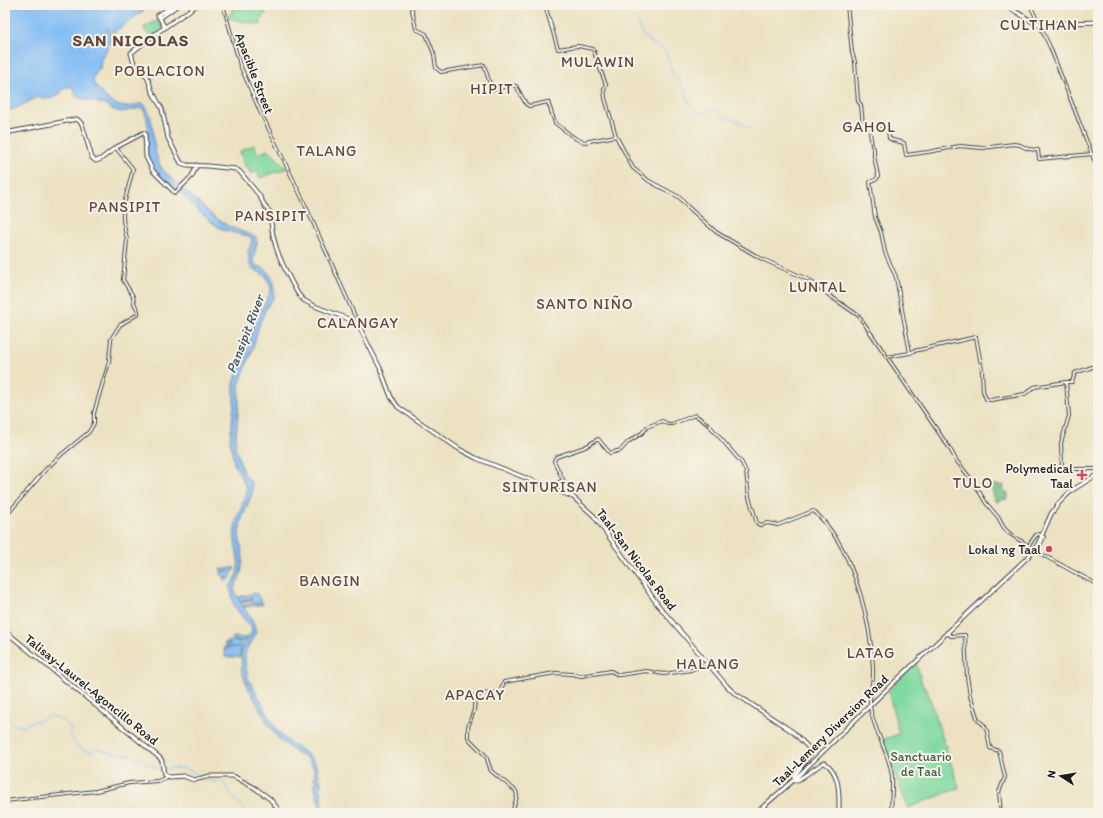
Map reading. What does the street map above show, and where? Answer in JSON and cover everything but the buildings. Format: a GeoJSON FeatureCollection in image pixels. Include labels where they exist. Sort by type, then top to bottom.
{"type":"FeatureCollection","features":[{"type":"Feature","properties":{"kind":"main road"},"geometry":{"type":"LineString","coordinates":[[159,16],[174,5]]}},
{"type":"Feature","properties":{"kind":"main road"},"geometry":{"type":"LineString","coordinates":[[159,16],[178,5]]}},
{"type":"Feature","properties":{"kind":"main road"},"geometry":{"type":"LineString","coordinates":[[198,5],[130,53],[135,68],[147,76],[152,91],[162,109],[168,138],[181,163],[187,165],[232,168],[240,172],[259,195],[266,208],[270,210],[271,228],[276,249],[281,263],[299,296],[306,302],[358,324]]}},
{"type":"Feature","properties":{"kind":"main road"},"geometry":{"type":"LineString","coordinates":[[1005,5],[1033,22],[1040,24],[1098,22]]}},
{"type":"Feature","properties":{"kind":"main road"},"geometry":{"type":"LineString","coordinates":[[159,16],[164,28]]}},
{"type":"Feature","properties":{"kind":"main road"},"geometry":{"type":"LineString","coordinates":[[5,132],[77,119],[81,123],[93,160],[99,160],[142,132],[145,133],[146,157],[153,171],[175,193],[194,174],[197,165]]}},
{"type":"Feature","properties":{"kind":"main road","name":"Taal-San Nicolas Road"},"geometry":{"type":"LineString","coordinates":[[358,324],[380,368],[391,397],[398,407],[459,449],[476,458],[573,496],[594,516],[658,605],[733,692],[793,732],[811,750],[811,754],[794,776],[794,780]]}},
{"type":"Feature","properties":{"kind":"main road","name":"Taal-Lemery Diversion Road"},"geometry":{"type":"LineString","coordinates":[[756,813],[794,780],[870,705],[1028,557],[1038,544],[1051,514],[1062,500],[1075,488],[1098,474]]}},
{"type":"Feature","properties":{"kind":"main road","name":"Talisay-Laurel-Agoncillo Road"},"geometry":{"type":"LineString","coordinates":[[5,631],[155,753],[160,758],[163,772],[166,776]]}},
{"type":"Feature","properties":{"kind":"main road"},"geometry":{"type":"LineString","coordinates":[[794,780],[798,780],[823,763],[827,764],[831,767],[836,776],[839,813]]}},
{"type":"Feature","properties":{"kind":"main road"},"geometry":{"type":"LineString","coordinates":[[166,776],[183,776],[194,780],[210,776],[233,776],[255,788],[270,799],[281,813]]}},
{"type":"Feature","properties":{"kind":"street","name":"Apacible Street"},"geometry":{"type":"LineString","coordinates":[[223,5],[240,65],[259,109],[303,200],[358,324]]}},
{"type":"Feature","properties":{"kind":"street"},"geometry":{"type":"LineString","coordinates":[[411,5],[416,28],[426,34],[434,54],[436,68],[440,72],[484,65],[492,90],[511,84],[516,86],[526,104],[529,106],[548,102],[556,123],[576,139],[584,142],[616,136]]}},
{"type":"Feature","properties":{"kind":"street"},"geometry":{"type":"LineString","coordinates":[[545,5],[558,49],[578,46],[593,49],[606,85],[604,90],[605,98],[616,136],[633,168],[678,197],[716,232],[764,260],[809,280],[826,294],[859,316],[945,441],[956,460],[1009,533],[1027,545],[1030,545],[1036,535],[1042,535],[1044,537],[1038,550],[1041,554],[1098,585]]}},
{"type":"Feature","properties":{"kind":"street"},"geometry":{"type":"LineString","coordinates":[[847,5],[851,46],[855,62],[858,100],[861,104],[863,125],[864,127],[886,126],[889,138],[904,143],[906,155],[960,146],[982,148],[1014,144],[1028,149],[1038,150],[1040,159],[1092,154]]}},
{"type":"Feature","properties":{"kind":"street"},"geometry":{"type":"LineString","coordinates":[[1030,5],[1050,47],[1098,170]]}},
{"type":"Feature","properties":{"kind":"street"},"geometry":{"type":"LineString","coordinates":[[869,127],[878,176],[877,179],[870,182],[872,202],[885,252],[896,277],[910,353]]}},
{"type":"Feature","properties":{"kind":"street"},"geometry":{"type":"LineString","coordinates":[[5,516],[46,469],[89,432],[94,423],[94,413],[109,362],[111,339],[120,325],[138,314],[133,296],[123,280],[127,240],[123,208],[133,170],[116,148]]}},
{"type":"Feature","properties":{"kind":"street"},"geometry":{"type":"LineString","coordinates":[[887,357],[976,337],[982,370],[983,391],[986,399],[999,399],[1006,396],[1020,395],[1029,392],[1034,387],[1072,382],[1074,373],[1098,365]]}},
{"type":"Feature","properties":{"kind":"street"},"geometry":{"type":"LineString","coordinates":[[1066,382],[1069,416],[1061,443],[1062,467],[1064,469],[1098,469]]}},
{"type":"Feature","properties":{"kind":"street"},"geometry":{"type":"LineString","coordinates":[[551,487],[564,480],[554,461],[556,457],[585,447],[598,439],[610,453],[621,450],[628,442],[642,434],[647,427],[662,421],[672,424],[695,415],[708,425],[742,463],[746,472],[749,497],[757,523],[760,525],[772,523],[778,525],[813,511],[829,528],[840,546],[851,567],[857,584],[870,635],[873,670],[870,705],[873,720],[886,754],[892,776],[892,813]]}},
{"type":"Feature","properties":{"kind":"street"},"geometry":{"type":"LineString","coordinates":[[947,632],[951,636],[965,635],[967,676],[974,710],[978,720],[987,730],[990,748],[999,751],[1005,777],[999,792],[1001,813]]}},
{"type":"Feature","properties":{"kind":"street"},"geometry":{"type":"LineString","coordinates":[[512,813],[517,796],[516,791],[491,771],[486,756],[468,737],[468,726],[474,710],[475,695],[500,692],[504,682],[555,673],[581,676],[611,671],[618,675],[646,671],[664,674],[691,670],[708,663]]}},
{"type":"Feature","properties":{"kind":"street"},"geometry":{"type":"LineString","coordinates":[[5,801],[96,791],[129,783],[158,781],[166,776]]}},
{"type":"Feature","properties":{"kind":"green space"},"geometry":{"type":"Polygon","coordinates":[[[231,5],[241,5],[243,8],[246,7],[245,5],[272,5],[273,10],[272,11],[270,6],[264,9],[266,14],[262,15],[262,18],[260,19],[261,25],[227,18],[227,16],[231,15],[231,5]]]}},
{"type":"Feature","properties":{"kind":"green space"},"geometry":{"type":"Polygon","coordinates":[[[158,20],[163,28],[151,37],[143,28],[158,20]]]}},
{"type":"Feature","properties":{"kind":"green space"},"geometry":{"type":"Polygon","coordinates":[[[254,145],[258,154],[268,150],[287,168],[260,178],[257,172],[250,173],[247,166],[244,165],[240,151],[254,145]]]}},
{"type":"Feature","properties":{"kind":"green space"},"geometry":{"type":"Polygon","coordinates":[[[990,483],[1001,486],[1004,485],[1003,491],[1009,496],[1006,500],[1003,499],[997,502],[995,501],[990,483]]]}},
{"type":"Feature","properties":{"kind":"green space","name":"Sanctuario de Taal"},"geometry":{"type":"Polygon","coordinates":[[[916,663],[922,684],[928,693],[959,788],[908,808],[881,740],[899,734],[888,691],[916,663]]]}},
{"type":"Feature","properties":{"kind":"water"},"geometry":{"type":"Polygon","coordinates":[[[5,5],[151,5],[114,32],[111,32],[106,28],[112,38],[101,58],[100,68],[94,76],[93,82],[111,102],[120,106],[125,107],[144,104],[151,119],[156,153],[162,169],[214,217],[230,227],[256,237],[257,243],[253,260],[257,267],[262,267],[272,278],[274,284],[274,297],[268,305],[260,322],[252,351],[239,385],[235,447],[243,472],[251,482],[252,493],[241,521],[239,535],[243,558],[241,574],[234,589],[252,621],[256,632],[245,652],[248,678],[276,729],[285,739],[308,755],[315,763],[321,783],[321,786],[318,789],[319,791],[321,790],[323,806],[328,813],[322,813],[314,786],[317,780],[314,779],[315,772],[312,765],[306,757],[300,755],[284,744],[277,737],[268,724],[248,687],[242,672],[241,654],[243,644],[252,632],[251,627],[234,605],[230,587],[236,578],[238,568],[238,557],[234,534],[235,528],[247,489],[234,463],[230,442],[234,404],[234,384],[248,347],[254,324],[270,293],[271,287],[266,276],[252,268],[250,265],[248,252],[252,241],[251,238],[226,231],[215,225],[174,186],[152,169],[147,155],[147,118],[141,108],[122,112],[111,109],[103,103],[77,97],[72,86],[62,90],[60,94],[51,99],[38,97],[14,109],[5,111],[5,5]]]}},
{"type":"Feature","properties":{"kind":"water"},"geometry":{"type":"Polygon","coordinates":[[[235,568],[229,580],[224,580],[224,578],[229,577],[224,577],[226,575],[221,575],[221,572],[229,571],[221,571],[220,569],[235,568]]]}},
{"type":"Feature","properties":{"kind":"water"},"geometry":{"type":"Polygon","coordinates":[[[256,593],[262,602],[258,603],[263,603],[263,605],[244,607],[244,605],[257,605],[257,603],[253,603],[252,601],[240,602],[252,600],[251,596],[251,598],[240,601],[238,597],[256,593]]]}},
{"type":"Feature","properties":{"kind":"water"},"geometry":{"type":"Polygon","coordinates":[[[233,637],[247,638],[244,641],[241,641],[240,657],[225,657],[224,650],[227,650],[224,648],[239,647],[225,647],[225,642],[233,641],[233,637]]]}},
{"type":"Feature","properties":{"kind":"waterway"},"geometry":{"type":"LineString","coordinates":[[596,5],[609,13],[627,12],[636,20],[642,33],[650,42],[666,52],[673,75],[685,90],[689,103],[694,110],[699,114],[706,113],[712,109],[718,111],[725,118],[738,121],[750,129]]}},
{"type":"Feature","properties":{"kind":"waterway"},"geometry":{"type":"LineString","coordinates":[[5,717],[15,725],[26,727],[28,723],[44,719],[48,716],[55,717],[63,721],[71,728],[68,733],[78,747],[91,752],[96,749],[101,749],[107,752],[131,755],[159,769],[185,768],[201,776]]}},
{"type":"Feature","properties":{"kind":"waterway"},"geometry":{"type":"LineString","coordinates":[[205,779],[214,782],[221,782],[226,785],[230,794],[248,813]]}},
{"type":"Feature","properties":{"kind":"place","name":"Polymedical Taal"},"geometry":{"type":"Point","coordinates":[1082,475]}},
{"type":"Feature","properties":{"kind":"place","name":"Lokal ng Taal"},"geometry":{"type":"Point","coordinates":[1049,549]}},
{"type":"Feature","properties":{"kind":"district","name":"CULTIHAN"},"geometry":{"type":"Point","coordinates":[1039,25]}},
{"type":"Feature","properties":{"kind":"district","name":"SAN NICOLAS"},"geometry":{"type":"Point","coordinates":[131,40]}},
{"type":"Feature","properties":{"kind":"district","name":"MULAWIN"},"geometry":{"type":"Point","coordinates":[598,62]}},
{"type":"Feature","properties":{"kind":"district","name":"POBLACION"},"geometry":{"type":"Point","coordinates":[160,71]}},
{"type":"Feature","properties":{"kind":"district","name":"HIPIT"},"geometry":{"type":"Point","coordinates":[492,89]}},
{"type":"Feature","properties":{"kind":"district","name":"GAHOL"},"geometry":{"type":"Point","coordinates":[869,127]}},
{"type":"Feature","properties":{"kind":"district","name":"TALANG"},"geometry":{"type":"Point","coordinates":[327,151]}},
{"type":"Feature","properties":{"kind":"district","name":"PANSIPIT"},"geometry":{"type":"Point","coordinates":[125,207]}},
{"type":"Feature","properties":{"kind":"district","name":"PANSIPIT"},"geometry":{"type":"Point","coordinates":[271,216]}},
{"type":"Feature","properties":{"kind":"district","name":"LUNTAL"},"geometry":{"type":"Point","coordinates":[818,287]}},
{"type":"Feature","properties":{"kind":"district","name":"SANTO NIÑO"},"geometry":{"type":"Point","coordinates":[585,304]}},
{"type":"Feature","properties":{"kind":"district","name":"CALANGAY"},"geometry":{"type":"Point","coordinates":[358,323]}},
{"type":"Feature","properties":{"kind":"district","name":"TULO"},"geometry":{"type":"Point","coordinates":[973,483]}},
{"type":"Feature","properties":{"kind":"district","name":"SINTURISAN"},"geometry":{"type":"Point","coordinates":[550,487]}},
{"type":"Feature","properties":{"kind":"district","name":"BANGIN"},"geometry":{"type":"Point","coordinates":[330,581]}},
{"type":"Feature","properties":{"kind":"district","name":"LATAG"},"geometry":{"type":"Point","coordinates":[871,653]}},
{"type":"Feature","properties":{"kind":"district","name":"HALANG"},"geometry":{"type":"Point","coordinates":[708,664]}},
{"type":"Feature","properties":{"kind":"district","name":"APACAY"},"geometry":{"type":"Point","coordinates":[475,695]}},
{"type":"Feature","properties":{"kind":"water label","name":"Pansipit River"},"geometry":{"type":"Point","coordinates":[245,334]}}]}
